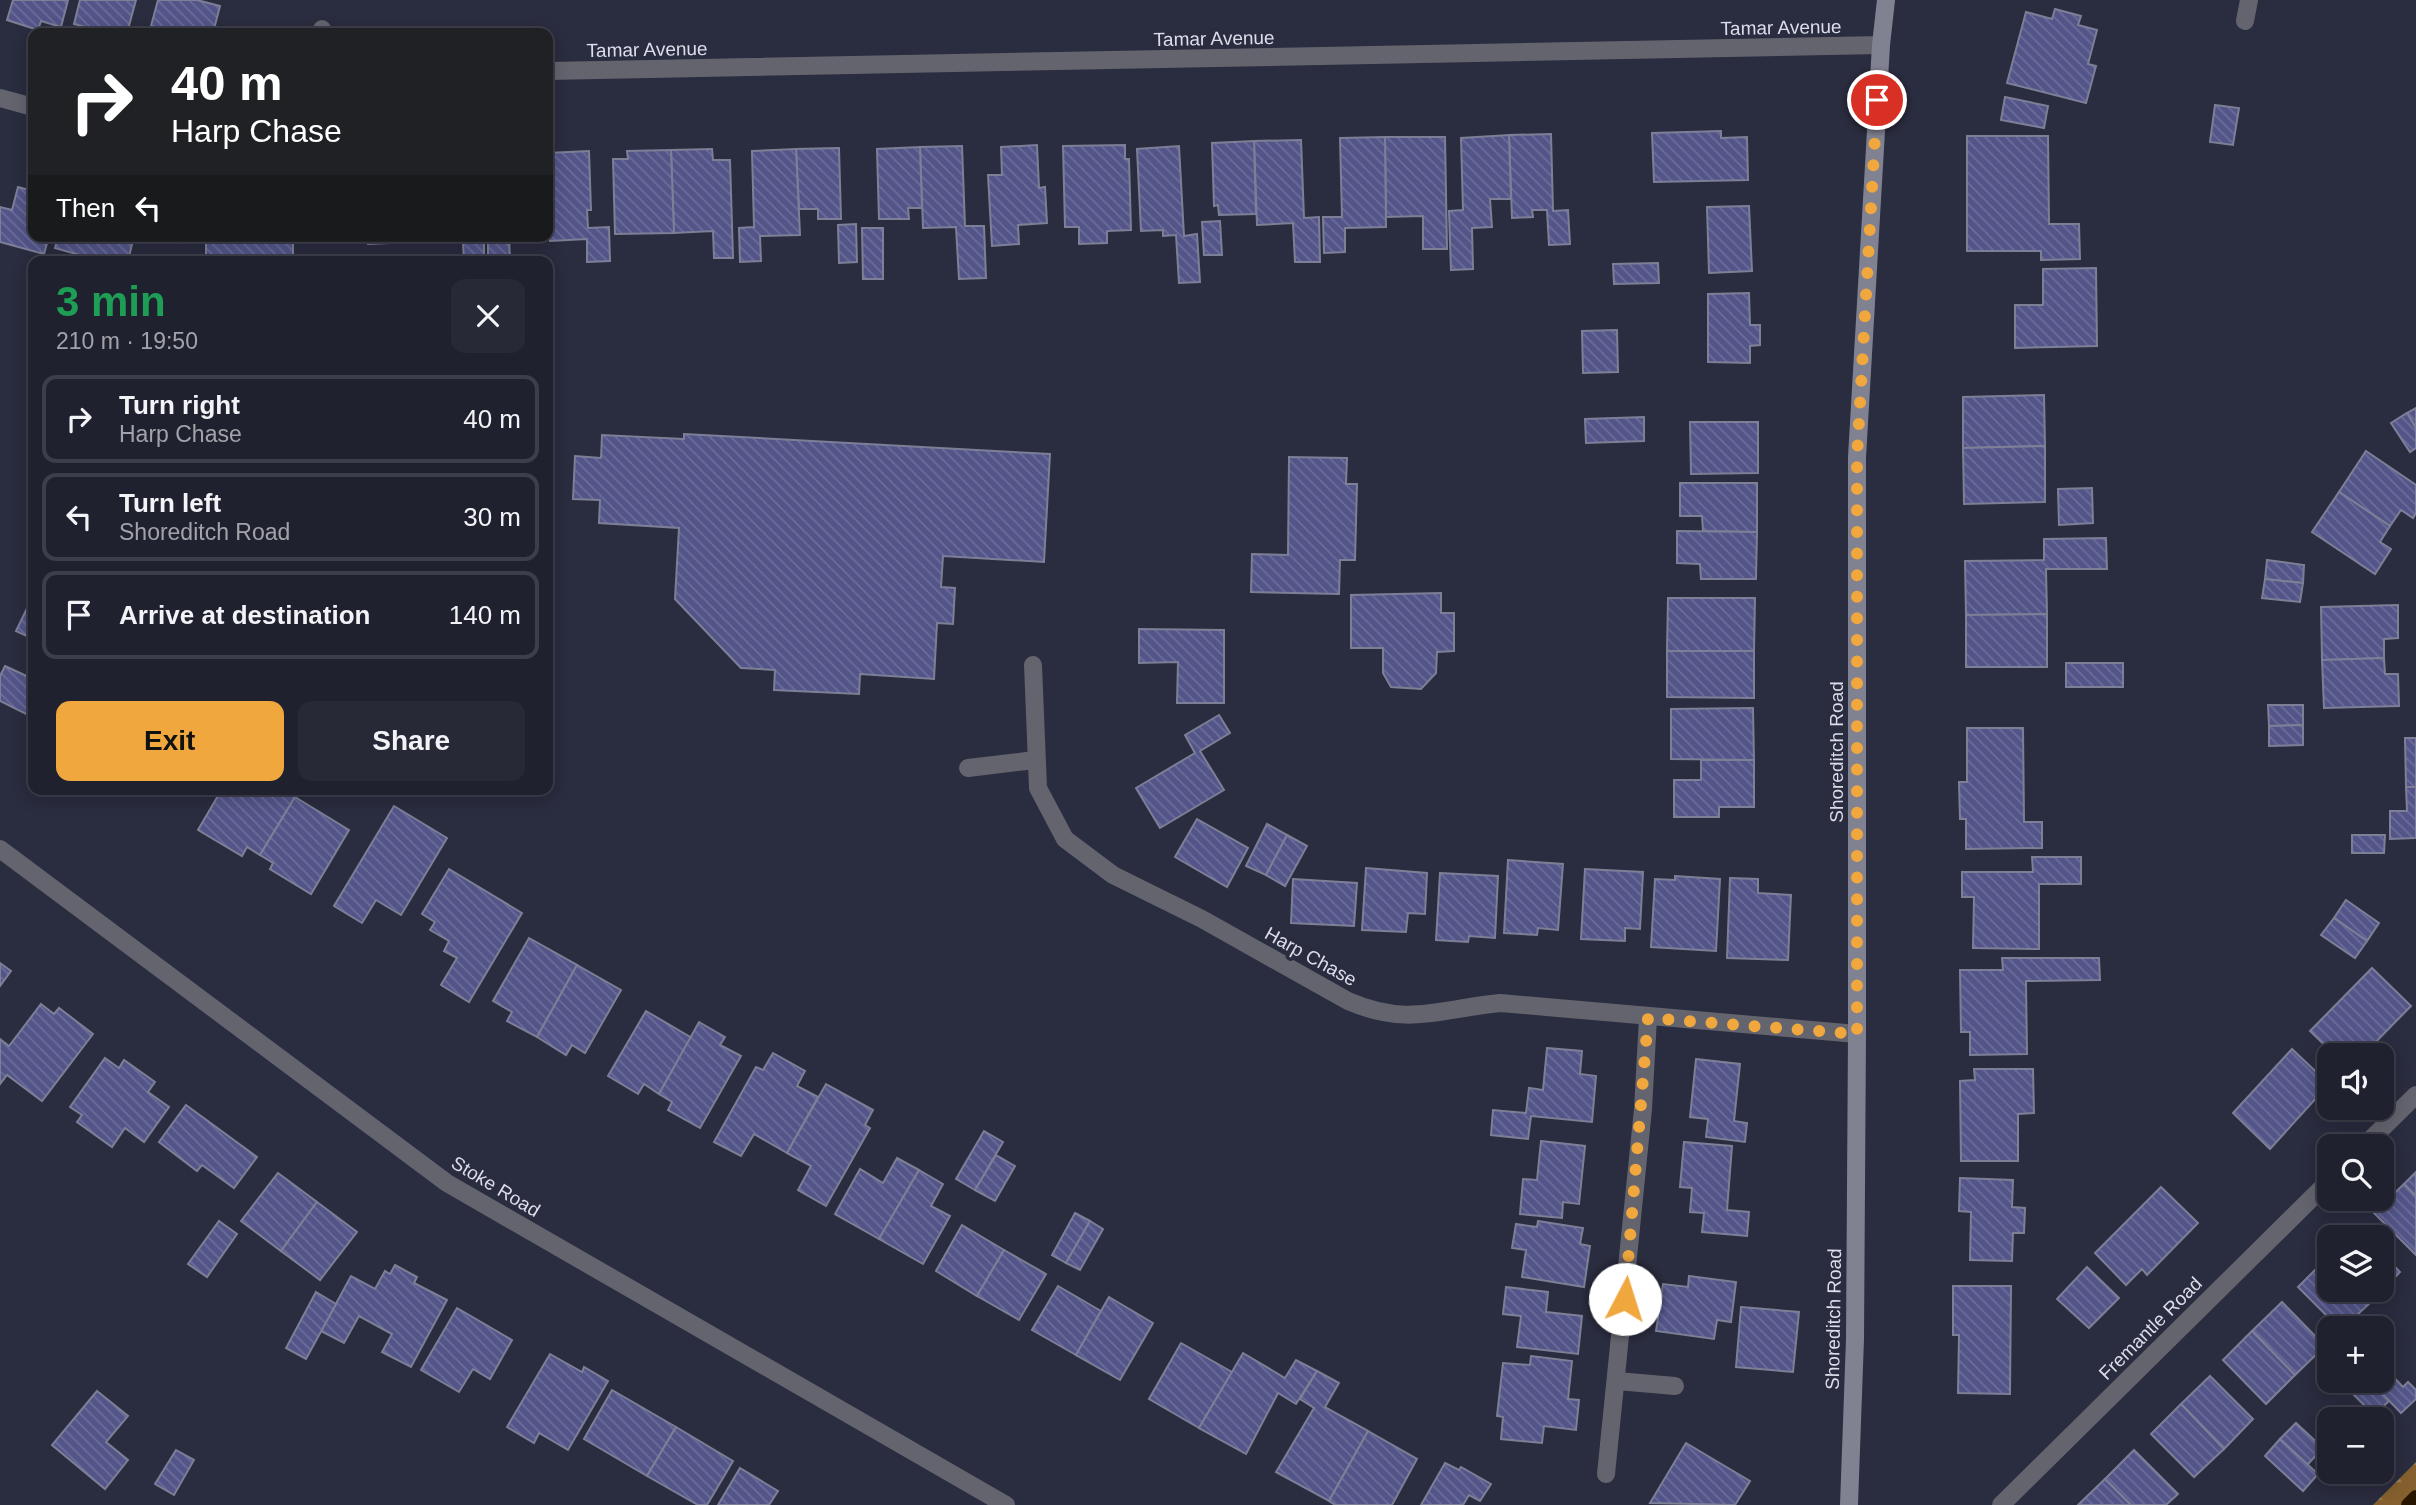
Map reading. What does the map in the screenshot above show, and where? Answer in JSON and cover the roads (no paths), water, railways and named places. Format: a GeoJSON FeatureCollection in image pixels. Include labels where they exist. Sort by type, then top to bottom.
{"type":"FeatureCollection","features":[{"type":"Feature","properties":{"kind":"main road","name":"Shoreditch Road"},"geometry":{"type":"LineString","coordinates":[[1849,1505],[1855,1339],[1857,457],[1881,45],[1886,0]]}},
{"type":"Feature","properties":{"kind":"street"},"geometry":{"type":"LineString","coordinates":[[2245,21],[2249,0]]}},
{"type":"Feature","properties":{"kind":"street","name":"Tamar Avenue"},"geometry":{"type":"LineString","coordinates":[[553,71],[1881,45]]}},
{"type":"Feature","properties":{"kind":"street"},"geometry":{"type":"LineString","coordinates":[[0,99],[28,106]]}},
{"type":"Feature","properties":{"kind":"street","name":"Harp Chase"},"geometry":{"type":"LineString","coordinates":[[1033,665],[1038,788],[1065,839],[1113,875],[1372,1011],[1404,1017],[1500,1003],[1648,1018],[1857,1034]]}},
{"type":"Feature","properties":{"kind":"street"},"geometry":{"type":"LineString","coordinates":[[968,768],[1035,760]]}},
{"type":"Feature","properties":{"kind":"street","name":"Stoke Road"},"geometry":{"type":"LineString","coordinates":[[0,849],[447,1183],[1006,1505]]}},
{"type":"Feature","properties":{"kind":"street"},"geometry":{"type":"LineString","coordinates":[[1606,1474],[1643,1109],[1648,1018]]}},
{"type":"Feature","properties":{"kind":"street"},"geometry":{"type":"LineString","coordinates":[[2376,1134],[2416,1095]]}},
{"type":"Feature","properties":{"kind":"street","name":"Fremantle Road"},"geometry":{"type":"LineString","coordinates":[[2001,1505],[2317,1193]]}},
{"type":"Feature","properties":{"kind":"street"},"geometry":{"type":"LineString","coordinates":[[1617,1381],[1675,1386]]}},
{"type":"Feature","properties":{"kind":"waterway"},"geometry":{"type":"LineString","coordinates":[[2408,1505],[2416,1497]]}}]}
